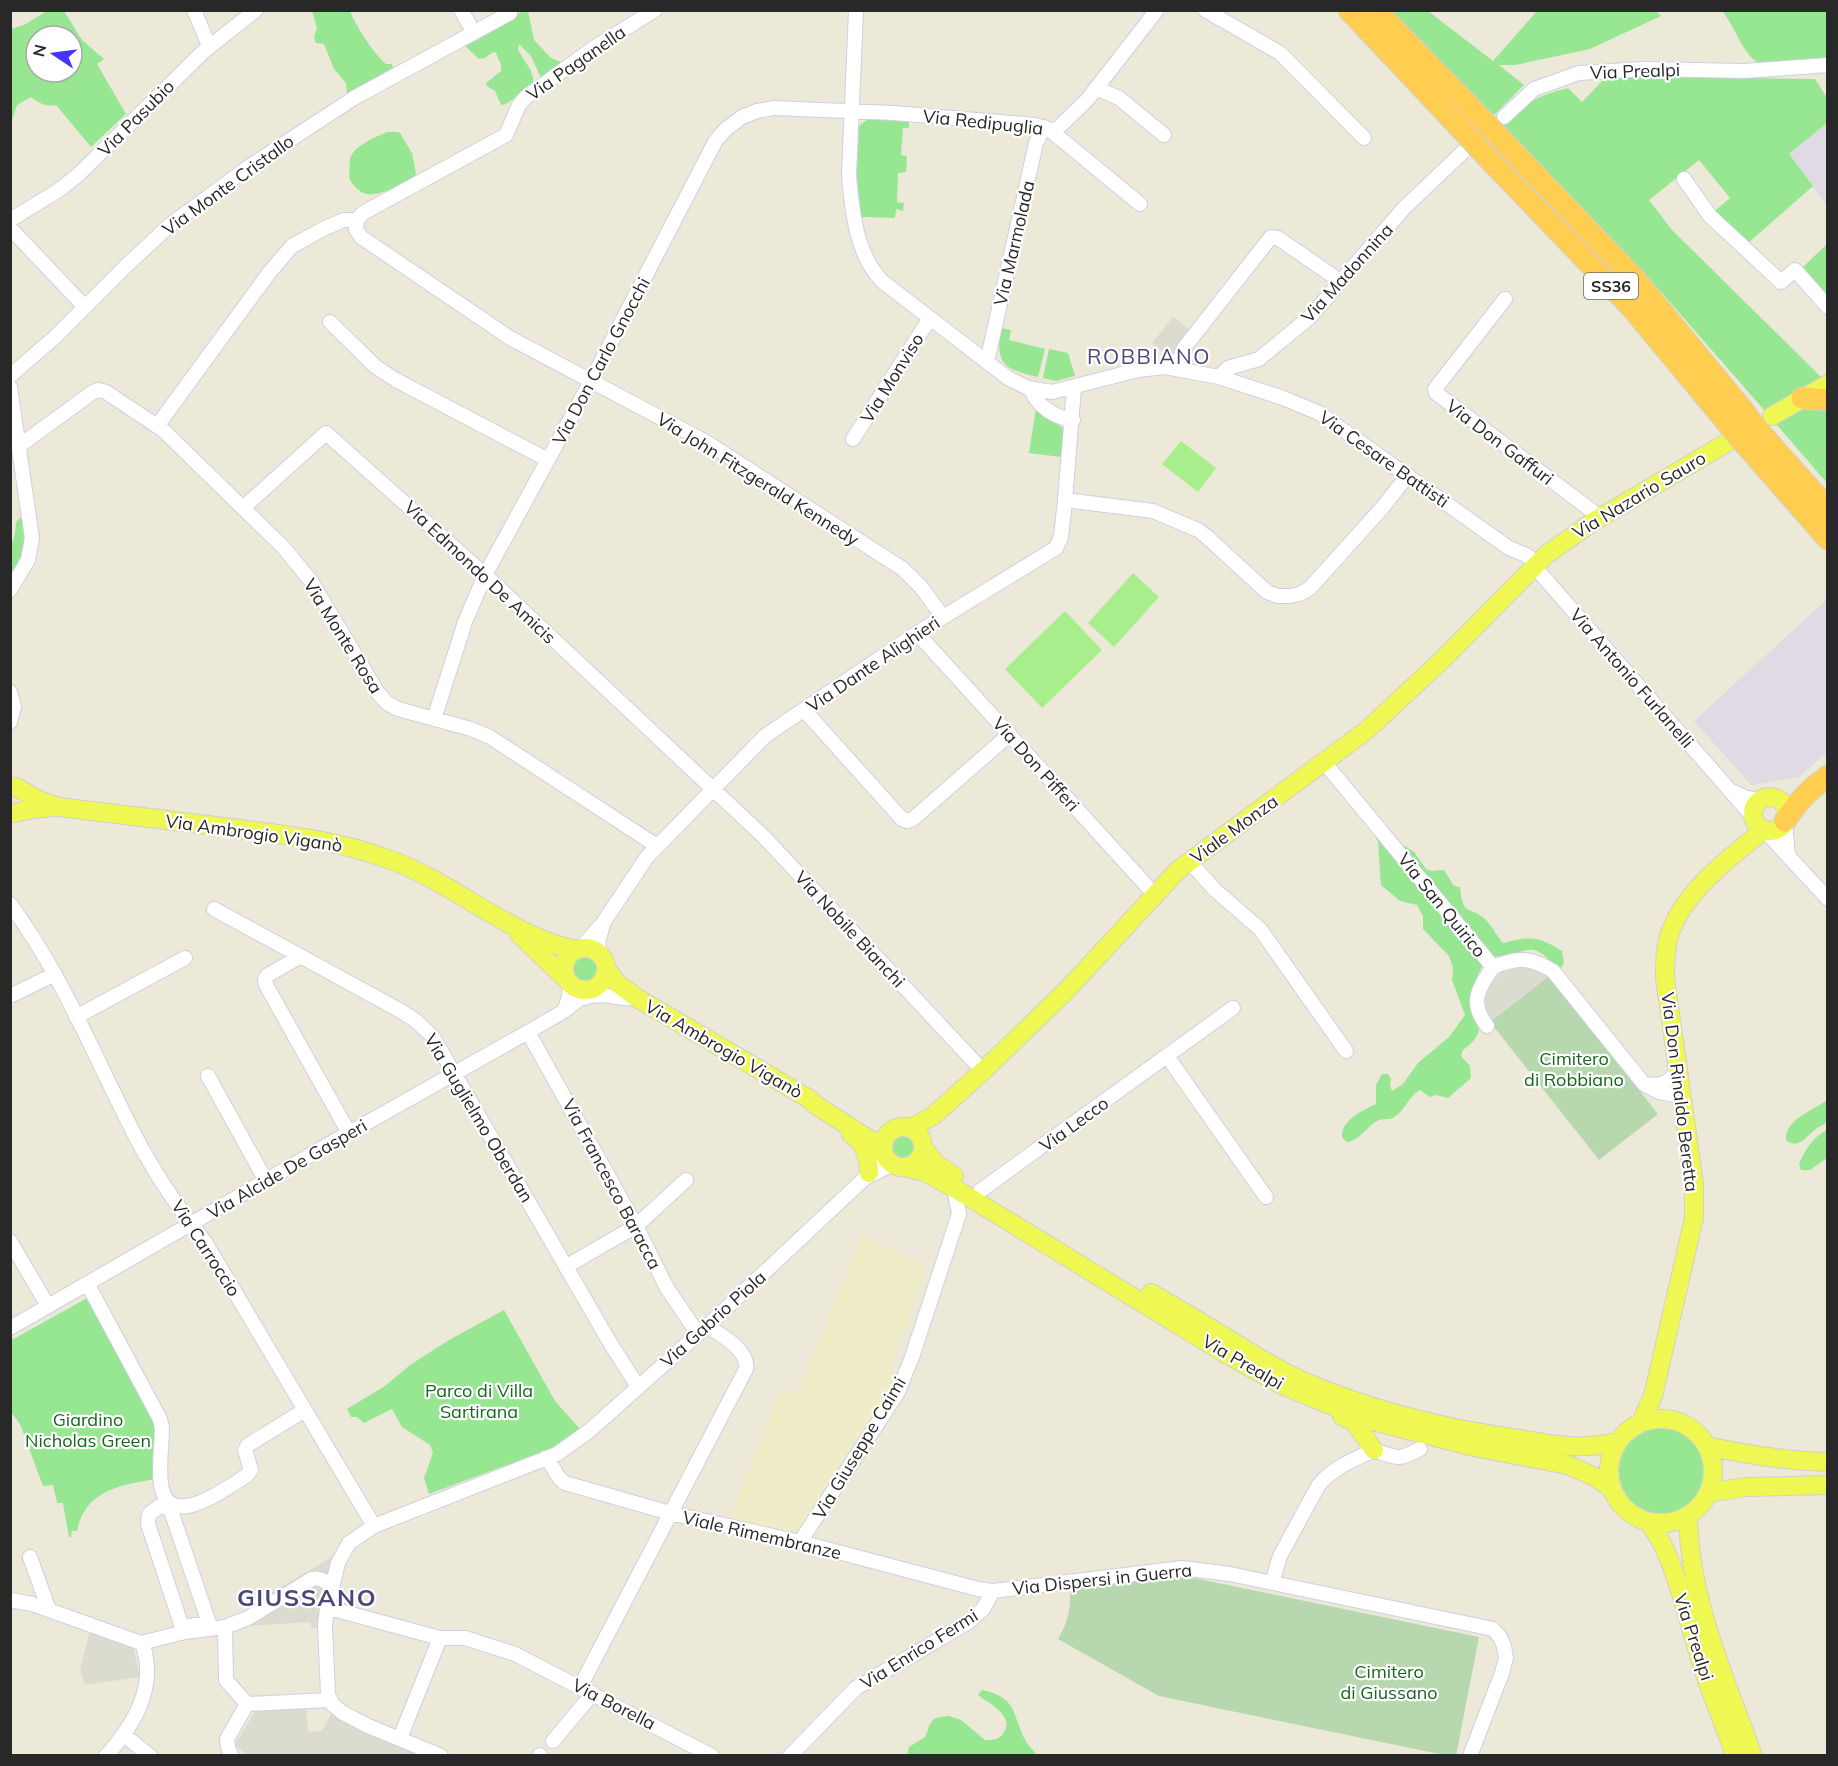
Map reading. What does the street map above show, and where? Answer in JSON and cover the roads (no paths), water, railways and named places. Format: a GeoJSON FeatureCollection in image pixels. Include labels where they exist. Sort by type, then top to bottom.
{"type":"FeatureCollection","features":[{"type":"Feature","properties":{"kind":"highway","name":"SS36"},"geometry":{"type":"LineString","coordinates":[[1349,10],[1470,123],[1504,142],[1636,280],[1827,539]]}},
{"type":"Feature","properties":{"kind":"highway","name":"SS36"},"geometry":{"type":"LineString","coordinates":[[1376,10],[1470,123],[1486,156],[1746,427],[1818,491],[1827,509]]}},
{"type":"Feature","properties":{"kind":"highway"},"geometry":{"type":"LineString","coordinates":[[1802,399],[1827,400]]}},
{"type":"Feature","properties":{"kind":"highway"},"geometry":{"type":"LineString","coordinates":[[1785,821],[1795,805],[1809,790],[1827,776]]}},
{"type":"Feature","properties":{"kind":"highway"},"geometry":{"type":"LineString","coordinates":[[1762,814],[1809,790]]}},
{"type":"Feature","properties":{"kind":"main road","name":"Via Nazario Sauro"},"geometry":{"type":"LineString","coordinates":[[1536,564],[1572,535],[1600,517],[1746,427],[1827,384]]}},
{"type":"Feature","properties":{"kind":"main road","name":"Viale Monza"},"geometry":{"type":"LineString","coordinates":[[912,1136],[1065,992],[1173,874],[1367,730],[1442,660],[1536,564]]}},
{"type":"Feature","properties":{"kind":"main road","name":"Via Ambrogio Viganò"},"geometry":{"type":"LineString","coordinates":[[13,782],[32,797],[59,807]]}},
{"type":"Feature","properties":{"kind":"main road","name":"Via Ambrogio Viganò"},"geometry":{"type":"LineString","coordinates":[[12,816],[18,796],[13,782]]}},
{"type":"Feature","properties":{"kind":"main road","name":"Via Ambrogio Viganò"},"geometry":{"type":"LineString","coordinates":[[12,816],[32,809],[59,807],[306,837],[362,850],[407,866],[453,890],[503,921],[587,980],[613,987],[637,998],[816,1104],[891,1158]]}},
{"type":"Feature","properties":{"kind":"main road","name":"Via Don Rinaldo Beretta"},"geometry":{"type":"LineString","coordinates":[[1641,1422],[1653,1396],[1694,1218],[1695,1184],[1665,978],[1665,954],[1669,936],[1676,918],[1692,893],[1746,844],[1762,814],[1779,828],[1785,821]]}},
{"type":"Feature","properties":{"kind":"main road","name":"Via Ambrogio Viganò"},"geometry":{"type":"LineString","coordinates":[[503,921],[545,941],[578,949],[591,949],[587,980]]}},
{"type":"Feature","properties":{"kind":"main road"},"geometry":{"type":"LineString","coordinates":[[578,949],[566,958],[564,965],[587,980]]}},
{"type":"Feature","properties":{"kind":"main road","name":"Via Ambrogio Viganò"},"geometry":{"type":"LineString","coordinates":[[816,1104],[816,1100],[862,1126],[912,1136]]}},
{"type":"Feature","properties":{"kind":"main road"},"geometry":{"type":"LineString","coordinates":[[816,1104],[826,1117],[861,1140],[867,1153],[867,1176]]}},
{"type":"Feature","properties":{"kind":"main road"},"geometry":{"type":"LineString","coordinates":[[912,1136],[918,1160],[891,1158],[885,1138],[912,1136]]}},
{"type":"Feature","properties":{"kind":"main road","name":"Via Prealpi"},"geometry":{"type":"LineString","coordinates":[[912,1136],[943,1170],[978,1196],[1226,1354],[1280,1384],[1361,1418],[1474,1447],[1568,1465],[1595,1477],[1611,1488]]}},
{"type":"Feature","properties":{"kind":"main road","name":"Via Prealpi"},"geometry":{"type":"LineString","coordinates":[[891,1158],[925,1172],[954,1188],[978,1196],[1304,1382],[1393,1413],[1480,1433],[1573,1447],[1594,1447],[1617,1442]]}},
{"type":"Feature","properties":{"kind":"main road","name":"Via Don Rinaldo Beretta"},"geometry":{"type":"LineString","coordinates":[[1660,1366],[1663,1402],[1671,1414],[1683,1423]]}},
{"type":"Feature","properties":{"kind":"main road"},"geometry":{"type":"LineString","coordinates":[[1320,1402],[1332,1412],[1353,1422],[1374,1450]]}},
{"type":"Feature","properties":{"kind":"main road"},"geometry":{"type":"LineString","coordinates":[[1662,1418],[1683,1423],[1693,1429],[1707,1446],[1713,1461],[1713,1478],[1702,1504],[1688,1515],[1669,1523],[1648,1522],[1629,1513],[1618,1502],[1611,1488],[1608,1472],[1610,1456],[1617,1442],[1631,1427],[1641,1422],[1662,1418]]}},
{"type":"Feature","properties":{"kind":"main road"},"geometry":{"type":"LineString","coordinates":[[1420,1449],[1434,1446],[1455,1449],[1474,1447]]}},
{"type":"Feature","properties":{"kind":"main road"},"geometry":{"type":"LineString","coordinates":[[1707,1446],[1787,1461],[1827,1462]]}},
{"type":"Feature","properties":{"kind":"main road"},"geometry":{"type":"LineString","coordinates":[[1708,1493],[1745,1487],[1827,1485]]}},
{"type":"Feature","properties":{"kind":"main road","name":"Via Prealpi"},"geometry":{"type":"LineString","coordinates":[[1688,1515],[1693,1575],[1707,1629],[1753,1755]]}},
{"type":"Feature","properties":{"kind":"main road","name":"Via Prealpi"},"geometry":{"type":"LineString","coordinates":[[1648,1522],[1657,1532],[1668,1559],[1701,1662],[1735,1755]]}},
{"type":"Feature","properties":{"kind":"street"},"geometry":{"type":"LineString","coordinates":[[194,10],[209,46]]}},
{"type":"Feature","properties":{"kind":"street","name":"Via Pasubio"},"geometry":{"type":"LineString","coordinates":[[10,219],[54,194],[78,175],[209,46],[256,10]]}},
{"type":"Feature","properties":{"kind":"street"},"geometry":{"type":"LineString","coordinates":[[461,10],[474,33]]}},
{"type":"Feature","properties":{"kind":"street","name":"Via Paganella"},"geometry":{"type":"LineString","coordinates":[[357,220],[363,213],[506,135],[519,105],[525,98],[592,49],[655,10]]}},
{"type":"Feature","properties":{"kind":"street"},"geometry":{"type":"LineString","coordinates":[[856,10],[849,175],[854,219],[874,273],[1014,382],[1031,389],[1036,400],[1050,411],[1063,419],[1073,420]]}},
{"type":"Feature","properties":{"kind":"street","name":"Via Redipuglia"},"geometry":{"type":"LineString","coordinates":[[852,111],[1057,129],[1062,127],[1096,88],[1157,10]]}},
{"type":"Feature","properties":{"kind":"street"},"geometry":{"type":"LineString","coordinates":[[1205,10],[1280,53],[1364,138]]}},
{"type":"Feature","properties":{"kind":"street","name":"Via Monte Cristallo"},"geometry":{"type":"LineString","coordinates":[[10,376],[55,337],[170,225],[250,166],[354,98],[510,13]]}},
{"type":"Feature","properties":{"kind":"street","name":"Via Prealpi"},"geometry":{"type":"LineString","coordinates":[[1504,117],[1534,89],[1579,73],[1644,69],[1745,71],[1827,65]]}},
{"type":"Feature","properties":{"kind":"street"},"geometry":{"type":"LineString","coordinates":[[1096,88],[1119,98],[1164,135]]}},
{"type":"Feature","properties":{"kind":"street","name":"Via Don Carlo Gnocchi"},"geometry":{"type":"LineString","coordinates":[[434,718],[465,622],[485,575],[591,381],[716,140],[742,117],[765,109],[852,111]]}},
{"type":"Feature","properties":{"kind":"street"},"geometry":{"type":"LineString","coordinates":[[1047,128],[1140,204]]}},
{"type":"Feature","properties":{"kind":"street","name":"Via Marmolada"},"geometry":{"type":"LineString","coordinates":[[987,362],[1036,143],[1047,128]]}},
{"type":"Feature","properties":{"kind":"street","name":"Via Madonnina"},"geometry":{"type":"LineString","coordinates":[[1219,376],[1228,368],[1259,359],[1310,317],[1404,208],[1463,152]]}},
{"type":"Feature","properties":{"kind":"street"},"geometry":{"type":"LineString","coordinates":[[1684,179],[1710,216],[1781,282],[1795,270],[1827,307]]}},
{"type":"Feature","properties":{"kind":"street"},"geometry":{"type":"LineString","coordinates":[[158,426],[269,273],[292,246],[344,220],[357,220]]}},
{"type":"Feature","properties":{"kind":"street","name":"Via John Fitzgerald Kennedy"},"geometry":{"type":"LineString","coordinates":[[357,220],[356,229],[361,237],[510,338],[706,442],[903,570],[921,587],[943,617]]}},
{"type":"Feature","properties":{"kind":"street"},"geometry":{"type":"LineString","coordinates":[[10,228],[85,307]]}},
{"type":"Feature","properties":{"kind":"street"},"geometry":{"type":"LineString","coordinates":[[1178,369],[1180,357],[1191,339],[1267,239],[1275,237],[1340,281]]}},
{"type":"Feature","properties":{"kind":"street","name":"Via Don Gaffuri"},"geometry":{"type":"LineString","coordinates":[[1505,299],[1435,389],[1436,393],[1600,517]]}},
{"type":"Feature","properties":{"kind":"street","name":"Via Monviso"},"geometry":{"type":"LineString","coordinates":[[853,439],[930,318]]}},
{"type":"Feature","properties":{"kind":"street"},"geometry":{"type":"LineString","coordinates":[[330,322],[368,360],[396,380],[548,460]]}},
{"type":"Feature","properties":{"kind":"street","name":"Via Cesare Battisti"},"geometry":{"type":"LineString","coordinates":[[1031,389],[1052,392],[1138,370],[1165,367],[1219,376],[1312,409],[1509,548],[1513,555],[1536,564]]}},
{"type":"Feature","properties":{"kind":"street"},"geometry":{"type":"LineString","coordinates":[[10,387],[32,538],[28,560],[10,590]]}},
{"type":"Feature","properties":{"kind":"street","name":"Via Dante Alighieri"},"geometry":{"type":"LineString","coordinates":[[578,949],[603,923],[639,866],[765,735],[917,633],[1052,552],[1061,537],[1074,388]]}},
{"type":"Feature","properties":{"kind":"street","name":"Via Monte Rosa"},"geometry":{"type":"LineString","coordinates":[[19,446],[99,390],[106,392],[158,426],[283,547],[311,581],[382,699],[398,709],[471,729],[496,741],[657,846]]}},
{"type":"Feature","properties":{"kind":"street","name":"Via Edmondo De Amicis"},"geometry":{"type":"LineString","coordinates":[[243,508],[326,433],[485,575],[714,789]]}},
{"type":"Feature","properties":{"kind":"street"},"geometry":{"type":"LineString","coordinates":[[1065,500],[1144,509],[1198,530],[1264,590],[1274,595],[1290,596],[1300,594],[1310,588],[1382,508],[1408,475]]}},
{"type":"Feature","properties":{"kind":"street","name":"Via Antonio Furlanelli"},"geometry":{"type":"LineString","coordinates":[[1536,564],[1730,789],[1747,798],[1762,814],[1788,856],[1827,899]]}},
{"type":"Feature","properties":{"kind":"street","name":"Via Don Pifferi"},"geometry":{"type":"LineString","coordinates":[[917,633],[1155,895]]}},
{"type":"Feature","properties":{"kind":"street"},"geometry":{"type":"LineString","coordinates":[[10,692],[14,707],[10,722]]}},
{"type":"Feature","properties":{"kind":"street"},"geometry":{"type":"LineString","coordinates":[[804,710],[902,819],[908,821],[1010,734]]}},
{"type":"Feature","properties":{"kind":"street","name":"Via San Quirico"},"geometry":{"type":"LineString","coordinates":[[1324,762],[1493,968],[1508,961],[1524,959],[1539,963],[1553,971],[1644,1084]]}},
{"type":"Feature","properties":{"kind":"street","name":"Via Nobile Bianchi"},"geometry":{"type":"LineString","coordinates":[[714,789],[764,837],[983,1071]]}},
{"type":"Feature","properties":{"kind":"street"},"geometry":{"type":"LineString","coordinates":[[1785,821],[1788,856]]}},
{"type":"Feature","properties":{"kind":"street"},"geometry":{"type":"LineString","coordinates":[[1189,861],[1221,895],[1260,929],[1346,1051]]}},
{"type":"Feature","properties":{"kind":"street","name":"Via Carroccio"},"geometry":{"type":"LineString","coordinates":[[10,904],[41,948],[142,1148],[205,1242],[374,1526]]}},
{"type":"Feature","properties":{"kind":"street","name":"Via Guglielmo Oberdan"},"geometry":{"type":"LineString","coordinates":[[214,909],[415,1020],[433,1037],[638,1387]]}},
{"type":"Feature","properties":{"kind":"street","name":"Via Dante Alighieri"},"geometry":{"type":"LineString","coordinates":[[587,980],[603,923]]}},
{"type":"Feature","properties":{"kind":"street"},"geometry":{"type":"LineString","coordinates":[[301,956],[268,975],[266,986],[348,1133]]}},
{"type":"Feature","properties":{"kind":"street"},"geometry":{"type":"LineString","coordinates":[[76,1017],[185,958]]}},
{"type":"Feature","properties":{"kind":"street"},"geometry":{"type":"LineString","coordinates":[[1487,1026],[1477,1010],[1476,999],[1480,987],[1493,968]]}},
{"type":"Feature","properties":{"kind":"street"},"geometry":{"type":"LineString","coordinates":[[10,996],[55,974]]}},
{"type":"Feature","properties":{"kind":"street","name":"Via Alcide De Gasperi"},"geometry":{"type":"LineString","coordinates":[[10,1328],[564,1011],[570,997],[587,980]]}},
{"type":"Feature","properties":{"kind":"street","name":"Via Lecco"},"geometry":{"type":"LineString","coordinates":[[958,1214],[978,1196],[1233,1008]]}},
{"type":"Feature","properties":{"kind":"street","name":"Via Francesco Baracca"},"geometry":{"type":"LineString","coordinates":[[528,1032],[573,1110],[668,1288],[702,1330]]}},
{"type":"Feature","properties":{"kind":"street"},"geometry":{"type":"LineString","coordinates":[[1167,1056],[1266,1197]]}},
{"type":"Feature","properties":{"kind":"street"},"geometry":{"type":"LineString","coordinates":[[1644,1084],[1654,1086],[1662,1084],[1670,1080],[1678,1070]]}},
{"type":"Feature","properties":{"kind":"street"},"geometry":{"type":"LineString","coordinates":[[208,1076],[266,1181]]}},
{"type":"Feature","properties":{"kind":"street"},"geometry":{"type":"LineString","coordinates":[[1644,1084],[1659,1092],[1681,1096]]}},
{"type":"Feature","properties":{"kind":"street","name":"Via Gabrio Piola"},"geometry":{"type":"LineString","coordinates":[[546,1461],[589,1431],[702,1330],[867,1176],[891,1158]]}},
{"type":"Feature","properties":{"kind":"street"},"geometry":{"type":"LineString","coordinates":[[567,1266],[636,1226],[686,1180]]}},
{"type":"Feature","properties":{"kind":"street"},"geometry":{"type":"LineString","coordinates":[[954,1188],[958,1214]]}},
{"type":"Feature","properties":{"kind":"street","name":"Via Giuseppe Caimi"},"geometry":{"type":"LineString","coordinates":[[800,1542],[898,1392],[912,1357],[958,1214]]}},
{"type":"Feature","properties":{"kind":"street"},"geometry":{"type":"LineString","coordinates":[[10,1241],[48,1306]]}},
{"type":"Feature","properties":{"kind":"street"},"geometry":{"type":"LineString","coordinates":[[88,1285],[160,1419],[162,1428],[161,1480],[166,1498],[180,1507],[192,1506],[249,1474],[250,1466],[245,1450],[248,1445],[305,1410]]}},
{"type":"Feature","properties":{"kind":"street"},"geometry":{"type":"LineString","coordinates":[[553,1741],[586,1690],[661,1531],[746,1369],[746,1358],[736,1347],[702,1330]]}},
{"type":"Feature","properties":{"kind":"street"},"geometry":{"type":"LineString","coordinates":[[1272,1583],[1280,1556],[1318,1486],[1331,1473],[1374,1450],[1403,1458],[1420,1449]]}},
{"type":"Feature","properties":{"kind":"street"},"geometry":{"type":"LineString","coordinates":[[441,1755],[368,1726],[343,1713],[329,1700],[325,1626],[336,1574],[344,1554],[354,1540],[374,1526],[546,1461]]}},
{"type":"Feature","properties":{"kind":"street","name":"Viale Rimembranze"},"geometry":{"type":"LineString","coordinates":[[546,1461],[556,1476],[565,1483],[670,1513],[800,1542],[993,1591]]}},
{"type":"Feature","properties":{"kind":"street"},"geometry":{"type":"LineString","coordinates":[[160,1506],[170,1508],[208,1623],[182,1627],[148,1524],[149,1514],[160,1506]]}},
{"type":"Feature","properties":{"kind":"street"},"geometry":{"type":"LineString","coordinates":[[30,1557],[49,1610]]}},
{"type":"Feature","properties":{"kind":"street","name":"Via Dispersi in Guerra"},"geometry":{"type":"LineString","coordinates":[[993,1591],[1182,1568],[1205,1569],[1492,1629],[1500,1637],[1506,1658],[1470,1755]]}},
{"type":"Feature","properties":{"kind":"street"},"geometry":{"type":"LineString","coordinates":[[10,1600],[27,1602],[141,1643],[185,1632],[225,1627],[248,1618],[308,1580],[336,1574]]}},
{"type":"Feature","properties":{"kind":"street"},"geometry":{"type":"LineString","coordinates":[[325,1626],[336,1574]]}},
{"type":"Feature","properties":{"kind":"street"},"geometry":{"type":"LineString","coordinates":[[317,1578],[328,1583],[332,1589]]}},
{"type":"Feature","properties":{"kind":"street","name":"Via Enrico Fermi"},"geometry":{"type":"LineString","coordinates":[[790,1755],[856,1688],[967,1623],[983,1609],[993,1591]]}},
{"type":"Feature","properties":{"kind":"street","name":"Via Borella"},"geometry":{"type":"LineString","coordinates":[[329,1608],[440,1638],[465,1638],[515,1654],[712,1755]]}},
{"type":"Feature","properties":{"kind":"street"},"geometry":{"type":"LineString","coordinates":[[225,1627],[226,1680],[247,1704]]}},
{"type":"Feature","properties":{"kind":"street"},"geometry":{"type":"LineString","coordinates":[[400,1738],[440,1638]]}},
{"type":"Feature","properties":{"kind":"street"},"geometry":{"type":"LineString","coordinates":[[106,1755],[124,1735],[141,1704],[147,1684],[145,1649],[141,1643]]}},
{"type":"Feature","properties":{"kind":"street"},"geometry":{"type":"LineString","coordinates":[[247,1704],[329,1700]]}},
{"type":"Feature","properties":{"kind":"street"},"geometry":{"type":"LineString","coordinates":[[231,1755],[227,1739],[247,1704]]}},
{"type":"Feature","properties":{"kind":"street"},"geometry":{"type":"LineString","coordinates":[[124,1735],[150,1755]]}},
{"type":"Feature","properties":{"kind":"district","name":"ROBBIANO"},"geometry":{"type":"Point","coordinates":[1149,356]}},
{"type":"Feature","properties":{"kind":"district","name":"GIUSSANO"},"geometry":{"type":"Point","coordinates":[307,1597]}},
{"type":"Feature","properties":{"kind":"park label","name":"Cimitero di Robbiano"},"geometry":{"type":"Point","coordinates":[1574,1068]}},
{"type":"Feature","properties":{"kind":"park label","name":"Parco di Villa Sartirana"},"geometry":{"type":"Point","coordinates":[479,1400]}},
{"type":"Feature","properties":{"kind":"park label","name":"Giardino Nicholas Green"},"geometry":{"type":"Point","coordinates":[88,1429]}},
{"type":"Feature","properties":{"kind":"park label","name":"Cimitero di Giussano"},"geometry":{"type":"Point","coordinates":[1389,1681]}}]}
